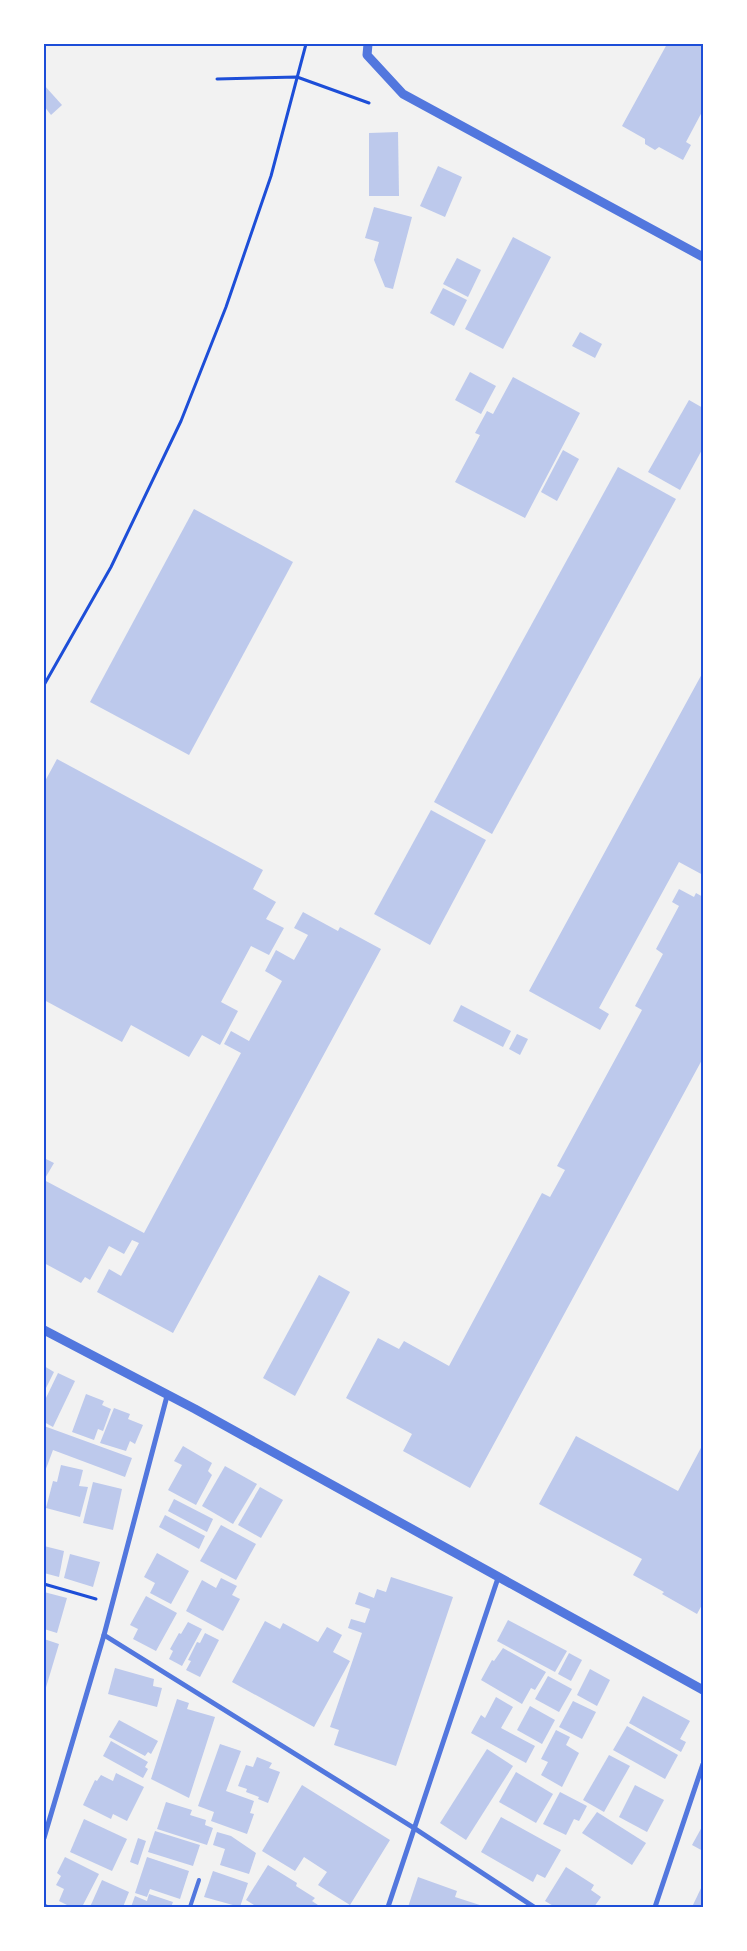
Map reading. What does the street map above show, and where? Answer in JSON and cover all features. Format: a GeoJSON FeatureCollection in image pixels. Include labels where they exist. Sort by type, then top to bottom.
{"type":"FeatureCollection","features":[{"type":"Feature","properties":{"kind":"street"},"geometry":{"type":"LineString","coordinates":[[368,44],[367,55],[403,94],[703,257]]}},
{"type":"Feature","properties":{"kind":"street"},"geometry":{"type":"LineString","coordinates":[[44,1330],[195,1409],[703,1690]]}},
{"type":"Feature","properties":{"kind":"street"},"geometry":{"type":"LineString","coordinates":[[44,1838],[45,1828],[104,1635],[167,1396]]}},
{"type":"Feature","properties":{"kind":"street"},"geometry":{"type":"LineString","coordinates":[[388,1907],[498,1578]]}},
{"type":"Feature","properties":{"kind":"street"},"geometry":{"type":"LineString","coordinates":[[104,1635],[414,1828],[534,1907]]}},
{"type":"Feature","properties":{"kind":"street"},"geometry":{"type":"LineString","coordinates":[[655,1907],[703,1764]]}},
{"type":"Feature","properties":{"kind":"lane"},"geometry":{"type":"LineString","coordinates":[[190,1907],[199,1880]]}},
{"type":"Feature","properties":{"kind":"path"},"geometry":{"type":"LineString","coordinates":[[44,685],[111,567],[181,421],[226,307],[271,176],[306,44]]}},
{"type":"Feature","properties":{"kind":"path"},"geometry":{"type":"LineString","coordinates":[[217,79],[297,77],[369,103]]}},
{"type":"Feature","properties":{"kind":"path"},"geometry":{"type":"LineString","coordinates":[[44,1584],[112,1604]]}},
{"type":"Feature","properties":{"kind":"building"},"geometry":{"type":"Polygon","coordinates":[[[667,44],[703,44],[703,110],[686,142],[691,145],[683,160],[659,147],[655,150],[645,144],[645,139],[622,126],[667,44]]]}},
{"type":"Feature","properties":{"kind":"building"},"geometry":{"type":"Polygon","coordinates":[[[44,85],[62,105],[51,115],[44,106],[44,85]]]}},
{"type":"Feature","properties":{"kind":"building"},"geometry":{"type":"Polygon","coordinates":[[[398,132],[399,196],[369,196],[369,133],[398,132]]]}},
{"type":"Feature","properties":{"kind":"building"},"geometry":{"type":"Polygon","coordinates":[[[438,166],[462,177],[445,217],[420,206],[438,166]]]}},
{"type":"Feature","properties":{"kind":"building"},"geometry":{"type":"Polygon","coordinates":[[[374,207],[412,217],[393,289],[385,287],[374,260],[379,242],[365,238],[374,207]]]}},
{"type":"Feature","properties":{"kind":"building"},"geometry":{"type":"Polygon","coordinates":[[[513,237],[551,257],[503,349],[465,329],[513,237]]]}},
{"type":"Feature","properties":{"kind":"building"},"geometry":{"type":"Polygon","coordinates":[[[457,258],[481,270],[468,297],[443,284],[457,258]]]}},
{"type":"Feature","properties":{"kind":"building"},"geometry":{"type":"Polygon","coordinates":[[[443,288],[467,300],[454,326],[430,313],[443,288]]]}},
{"type":"Feature","properties":{"kind":"building"},"geometry":{"type":"Polygon","coordinates":[[[580,332],[602,344],[595,358],[572,346],[580,332]]]}},
{"type":"Feature","properties":{"kind":"building"},"geometry":{"type":"Polygon","coordinates":[[[470,372],[496,386],[481,414],[455,400],[470,372]]]}},
{"type":"Feature","properties":{"kind":"building"},"geometry":{"type":"Polygon","coordinates":[[[513,377],[580,413],[525,518],[455,482],[480,435],[475,433],[487,411],[493,414],[513,377]]]}},
{"type":"Feature","properties":{"kind":"building"},"geometry":{"type":"Polygon","coordinates":[[[689,400],[703,408],[703,448],[680,490],[648,472],[689,400]]]}},
{"type":"Feature","properties":{"kind":"building"},"geometry":{"type":"Polygon","coordinates":[[[563,450],[579,459],[557,501],[541,492],[563,450]]]}},
{"type":"Feature","properties":{"kind":"building"},"geometry":{"type":"Polygon","coordinates":[[[618,467],[676,499],[492,834],[434,802],[618,467]]]}},
{"type":"Feature","properties":{"kind":"building"},"geometry":{"type":"Polygon","coordinates":[[[194,509],[293,562],[189,755],[90,702],[194,509]]]}},
{"type":"Feature","properties":{"kind":"building"},"geometry":{"type":"Polygon","coordinates":[[[703,672],[703,875],[679,862],[599,1008],[609,1014],[600,1030],[529,991],[703,672]]]}},
{"type":"Feature","properties":{"kind":"building"},"geometry":{"type":"Polygon","coordinates":[[[57,759],[263,870],[253,889],[276,902],[266,919],[284,928],[269,955],[251,946],[221,1002],[238,1011],[220,1045],[202,1035],[189,1057],[131,1025],[122,1042],[44,1000],[44,783],[57,759]]]}},
{"type":"Feature","properties":{"kind":"building"},"geometry":{"type":"Polygon","coordinates":[[[431,810],[486,840],[430,945],[374,914],[431,810]]]}},
{"type":"Feature","properties":{"kind":"building"},"geometry":{"type":"Polygon","coordinates":[[[679,889],[694,897],[696,893],[703,897],[703,1058],[470,1488],[403,1451],[412,1434],[346,1398],[378,1338],[399,1349],[404,1341],[449,1366],[542,1193],[550,1197],[565,1170],[557,1166],[642,1010],[635,1006],[663,954],[656,949],[679,906],[672,902],[679,889]]]}},
{"type":"Feature","properties":{"kind":"building"},"geometry":{"type":"Polygon","coordinates":[[[303,912],[338,931],[340,927],[381,949],[173,1333],[97,1292],[109,1269],[121,1276],[139,1243],[132,1240],[124,1254],[109,1246],[90,1280],[85,1277],[81,1283],[44,1263],[44,1180],[144,1233],[241,1053],[224,1044],[231,1031],[249,1041],[282,981],[265,971],[276,950],[294,960],[308,935],[294,928],[303,912]]]}},
{"type":"Feature","properties":{"kind":"building"},"geometry":{"type":"Polygon","coordinates":[[[461,1005],[511,1031],[503,1047],[453,1021],[461,1005]]]}},
{"type":"Feature","properties":{"kind":"building"},"geometry":{"type":"Polygon","coordinates":[[[517,1034],[528,1039],[520,1055],[509,1049],[517,1034]]]}},
{"type":"Feature","properties":{"kind":"building"},"geometry":{"type":"Polygon","coordinates":[[[44,1158],[54,1163],[44,1180],[44,1158]]]}},
{"type":"Feature","properties":{"kind":"building"},"geometry":{"type":"Polygon","coordinates":[[[319,1275],[350,1292],[295,1396],[263,1378],[319,1275]]]}},
{"type":"Feature","properties":{"kind":"building"},"geometry":{"type":"Polygon","coordinates":[[[44,1366],[54,1372],[44,1392],[44,1366]]]}},
{"type":"Feature","properties":{"kind":"building"},"geometry":{"type":"Polygon","coordinates":[[[58,1373],[75,1381],[53,1427],[44,1422],[44,1402],[58,1373]]]}},
{"type":"Feature","properties":{"kind":"building"},"geometry":{"type":"Polygon","coordinates":[[[86,1394],[104,1401],[102,1405],[111,1409],[103,1431],[98,1429],[94,1440],[72,1432],[86,1394]]]}},
{"type":"Feature","properties":{"kind":"building"},"geometry":{"type":"Polygon","coordinates":[[[114,1408],[130,1414],[128,1419],[143,1425],[135,1444],[130,1441],[126,1451],[100,1443],[114,1408]]]}},
{"type":"Feature","properties":{"kind":"building"},"geometry":{"type":"Polygon","coordinates":[[[44,1426],[132,1458],[125,1477],[53,1450],[44,1474],[44,1426]]]}},
{"type":"Feature","properties":{"kind":"building"},"geometry":{"type":"Polygon","coordinates":[[[576,1436],[678,1491],[703,1444],[703,1603],[697,1614],[662,1594],[664,1592],[633,1575],[642,1559],[539,1504],[576,1436]]]}},
{"type":"Feature","properties":{"kind":"building"},"geometry":{"type":"Polygon","coordinates":[[[183,1446],[212,1463],[208,1471],[212,1475],[196,1505],[168,1490],[182,1465],[174,1461],[183,1446]]]}},
{"type":"Feature","properties":{"kind":"building"},"geometry":{"type":"Polygon","coordinates":[[[61,1465],[83,1470],[79,1486],[88,1487],[80,1517],[46,1508],[53,1481],[57,1482],[61,1465]]]}},
{"type":"Feature","properties":{"kind":"building"},"geometry":{"type":"Polygon","coordinates":[[[225,1466],[257,1484],[233,1524],[202,1506],[225,1466]]]}},
{"type":"Feature","properties":{"kind":"building"},"geometry":{"type":"Polygon","coordinates":[[[93,1482],[122,1489],[113,1530],[83,1523],[93,1482]]]}},
{"type":"Feature","properties":{"kind":"building"},"geometry":{"type":"Polygon","coordinates":[[[260,1487],[283,1500],[261,1538],[238,1525],[260,1487]]]}},
{"type":"Feature","properties":{"kind":"building"},"geometry":{"type":"Polygon","coordinates":[[[174,1499],[213,1519],[207,1532],[168,1511],[174,1499]]]}},
{"type":"Feature","properties":{"kind":"building"},"geometry":{"type":"Polygon","coordinates":[[[165,1515],[205,1536],[199,1549],[159,1527],[165,1515]]]}},
{"type":"Feature","properties":{"kind":"building"},"geometry":{"type":"Polygon","coordinates":[[[221,1525],[256,1544],[236,1580],[200,1561],[221,1525]]]}},
{"type":"Feature","properties":{"kind":"building"},"geometry":{"type":"Polygon","coordinates":[[[44,1546],[64,1551],[59,1577],[44,1573],[44,1546]]]}},
{"type":"Feature","properties":{"kind":"building"},"geometry":{"type":"Polygon","coordinates":[[[157,1553],[189,1571],[171,1604],[150,1593],[155,1583],[144,1577],[157,1553]]]}},
{"type":"Feature","properties":{"kind":"building"},"geometry":{"type":"Polygon","coordinates":[[[70,1554],[100,1562],[93,1587],[64,1578],[70,1554]]]}},
{"type":"Feature","properties":{"kind":"building"},"geometry":{"type":"Polygon","coordinates":[[[391,1577],[453,1597],[396,1766],[334,1745],[339,1730],[330,1727],[362,1633],[348,1628],[351,1619],[365,1623],[370,1609],[355,1604],[359,1592],[374,1598],[377,1589],[386,1592],[391,1577]]]}},
{"type":"Feature","properties":{"kind":"building"},"geometry":{"type":"Polygon","coordinates":[[[221,1578],[237,1586],[232,1595],[240,1599],[223,1631],[186,1611],[202,1580],[216,1588],[221,1578]]]}},
{"type":"Feature","properties":{"kind":"building"},"geometry":{"type":"Polygon","coordinates":[[[44,1592],[67,1598],[57,1633],[44,1629],[44,1592]]]}},
{"type":"Feature","properties":{"kind":"building"},"geometry":{"type":"Polygon","coordinates":[[[146,1596],[177,1613],[156,1651],[133,1639],[138,1629],[130,1625],[146,1596]]]}},
{"type":"Feature","properties":{"kind":"building"},"geometry":{"type":"Polygon","coordinates":[[[508,1620],[567,1651],[555,1672],[497,1641],[508,1620]]]}},
{"type":"Feature","properties":{"kind":"building"},"geometry":{"type":"Polygon","coordinates":[[[265,1621],[280,1629],[283,1623],[318,1642],[327,1627],[342,1635],[333,1652],[350,1661],[314,1727],[232,1682],[265,1621]]]}},
{"type":"Feature","properties":{"kind":"building"},"geometry":{"type":"Polygon","coordinates":[[[188,1622],[202,1629],[182,1666],[169,1659],[173,1651],[170,1649],[188,1622]]]}},
{"type":"Feature","properties":{"kind":"building"},"geometry":{"type":"Polygon","coordinates":[[[205,1633],[219,1640],[200,1677],[186,1670],[191,1661],[188,1660],[197,1642],[200,1643],[205,1633]]]}},
{"type":"Feature","properties":{"kind":"building"},"geometry":{"type":"Polygon","coordinates":[[[44,1639],[59,1644],[44,1694],[44,1639]]]}},
{"type":"Feature","properties":{"kind":"building"},"geometry":{"type":"Polygon","coordinates":[[[503,1648],[546,1672],[535,1690],[531,1688],[522,1704],[481,1680],[492,1660],[494,1661],[503,1648]]]}},
{"type":"Feature","properties":{"kind":"building"},"geometry":{"type":"Polygon","coordinates":[[[569,1653],[582,1660],[571,1681],[558,1674],[569,1653]]]}},
{"type":"Feature","properties":{"kind":"building"},"geometry":{"type":"Polygon","coordinates":[[[115,1668],[154,1679],[153,1686],[162,1688],[157,1707],[108,1694],[115,1668]]]}},
{"type":"Feature","properties":{"kind":"building"},"geometry":{"type":"Polygon","coordinates":[[[590,1669],[610,1680],[597,1706],[577,1695],[590,1669]]]}},
{"type":"Feature","properties":{"kind":"building"},"geometry":{"type":"Polygon","coordinates":[[[548,1676],[572,1689],[559,1712],[535,1699],[548,1676]]]}},
{"type":"Feature","properties":{"kind":"building"},"geometry":{"type":"Polygon","coordinates":[[[643,1696],[690,1721],[680,1739],[686,1742],[681,1752],[629,1723],[643,1696]]]}},
{"type":"Feature","properties":{"kind":"building"},"geometry":{"type":"Polygon","coordinates":[[[496,1697],[513,1707],[501,1728],[535,1746],[526,1763],[471,1733],[481,1715],[485,1718],[496,1697]]]}},
{"type":"Feature","properties":{"kind":"building"},"geometry":{"type":"Polygon","coordinates":[[[177,1699],[189,1703],[187,1709],[215,1717],[189,1798],[151,1779],[177,1699]]]}},
{"type":"Feature","properties":{"kind":"building"},"geometry":{"type":"Polygon","coordinates":[[[573,1701],[596,1712],[582,1739],[559,1727],[573,1701]]]}},
{"type":"Feature","properties":{"kind":"building"},"geometry":{"type":"Polygon","coordinates":[[[530,1706],[555,1720],[542,1744],[517,1730],[530,1706]]]}},
{"type":"Feature","properties":{"kind":"building"},"geometry":{"type":"Polygon","coordinates":[[[119,1720],[158,1741],[151,1754],[148,1752],[145,1756],[109,1737],[119,1720]]]}},
{"type":"Feature","properties":{"kind":"building"},"geometry":{"type":"Polygon","coordinates":[[[627,1726],[678,1755],[665,1779],[613,1750],[627,1726]]]}},
{"type":"Feature","properties":{"kind":"building"},"geometry":{"type":"Polygon","coordinates":[[[556,1730],[570,1737],[566,1745],[579,1753],[562,1787],[541,1775],[548,1762],[541,1759],[556,1730]]]}},
{"type":"Feature","properties":{"kind":"building"},"geometry":{"type":"Polygon","coordinates":[[[111,1741],[148,1762],[145,1767],[148,1769],[143,1778],[103,1756],[111,1741]]]}},
{"type":"Feature","properties":{"kind":"building"},"geometry":{"type":"Polygon","coordinates":[[[220,1744],[241,1751],[226,1791],[254,1801],[250,1813],[254,1814],[247,1834],[211,1821],[214,1812],[198,1806],[220,1744]]]}},
{"type":"Feature","properties":{"kind":"building"},"geometry":{"type":"Polygon","coordinates":[[[487,1749],[513,1766],[466,1840],[440,1823],[487,1749]]]}},
{"type":"Feature","properties":{"kind":"building"},"geometry":{"type":"Polygon","coordinates":[[[609,1755],[630,1766],[604,1812],[583,1800],[609,1755]]]}},
{"type":"Feature","properties":{"kind":"building"},"geometry":{"type":"Polygon","coordinates":[[[257,1757],[272,1763],[269,1768],[280,1772],[268,1803],[246,1792],[247,1789],[238,1786],[246,1765],[253,1767],[257,1757]]]}},
{"type":"Feature","properties":{"kind":"building"},"geometry":{"type":"Polygon","coordinates":[[[516,1772],[553,1794],[536,1823],[499,1802],[516,1772]]]}},
{"type":"Feature","properties":{"kind":"building"},"geometry":{"type":"Polygon","coordinates":[[[116,1773],[144,1787],[127,1821],[113,1814],[111,1819],[83,1805],[95,1780],[97,1781],[101,1775],[113,1781],[116,1773]]]}},
{"type":"Feature","properties":{"kind":"building"},"geometry":{"type":"Polygon","coordinates":[[[302,1785],[390,1840],[350,1905],[318,1885],[327,1872],[304,1857],[295,1871],[262,1851],[302,1785]]]}},
{"type":"Feature","properties":{"kind":"building"},"geometry":{"type":"Polygon","coordinates":[[[635,1785],[664,1800],[647,1832],[619,1817],[635,1785]]]}},
{"type":"Feature","properties":{"kind":"building"},"geometry":{"type":"Polygon","coordinates":[[[560,1792],[587,1806],[579,1821],[574,1819],[566,1835],[543,1824],[560,1792]]]}},
{"type":"Feature","properties":{"kind":"building"},"geometry":{"type":"Polygon","coordinates":[[[166,1802],[192,1810],[190,1815],[206,1820],[205,1825],[213,1828],[207,1845],[157,1829],[166,1802]]]}},
{"type":"Feature","properties":{"kind":"building"},"geometry":{"type":"Polygon","coordinates":[[[597,1812],[646,1843],[632,1865],[582,1833],[597,1812]]]}},
{"type":"Feature","properties":{"kind":"building"},"geometry":{"type":"Polygon","coordinates":[[[501,1817],[561,1850],[545,1878],[537,1874],[533,1882],[481,1852],[501,1817]]]}},
{"type":"Feature","properties":{"kind":"building"},"geometry":{"type":"Polygon","coordinates":[[[84,1819],[127,1839],[112,1871],[70,1852],[84,1819]]]}},
{"type":"Feature","properties":{"kind":"building"},"geometry":{"type":"Polygon","coordinates":[[[703,1825],[703,1851],[692,1845],[703,1825]]]}},
{"type":"Feature","properties":{"kind":"building"},"geometry":{"type":"Polygon","coordinates":[[[155,1831],[200,1845],[193,1866],[148,1852],[155,1831]]]}},
{"type":"Feature","properties":{"kind":"building"},"geometry":{"type":"Polygon","coordinates":[[[217,1832],[231,1836],[256,1853],[249,1874],[220,1865],[225,1849],[213,1845],[217,1832]]]}},
{"type":"Feature","properties":{"kind":"building"},"geometry":{"type":"Polygon","coordinates":[[[138,1838],[146,1841],[138,1865],[130,1862],[138,1838]]]}},
{"type":"Feature","properties":{"kind":"building"},"geometry":{"type":"Polygon","coordinates":[[[65,1857],[99,1874],[82,1907],[71,1907],[59,1901],[64,1889],[56,1885],[61,1876],[57,1873],[65,1857]]]}},
{"type":"Feature","properties":{"kind":"building"},"geometry":{"type":"Polygon","coordinates":[[[147,1857],[189,1871],[180,1899],[150,1889],[147,1897],[135,1893],[147,1857]]]}},
{"type":"Feature","properties":{"kind":"building"},"geometry":{"type":"Polygon","coordinates":[[[268,1865],[297,1883],[296,1886],[315,1898],[312,1901],[321,1907],[257,1907],[246,1900],[268,1865]]]}},
{"type":"Feature","properties":{"kind":"building"},"geometry":{"type":"Polygon","coordinates":[[[566,1867],[594,1885],[591,1890],[601,1897],[594,1907],[555,1907],[545,1901],[566,1867]]]}},
{"type":"Feature","properties":{"kind":"building"},"geometry":{"type":"Polygon","coordinates":[[[213,1871],[248,1883],[240,1907],[204,1897],[213,1871]]]}},
{"type":"Feature","properties":{"kind":"building"},"geometry":{"type":"Polygon","coordinates":[[[418,1877],[457,1891],[455,1897],[486,1907],[408,1907],[418,1877]]]}},
{"type":"Feature","properties":{"kind":"building"},"geometry":{"type":"Polygon","coordinates":[[[102,1880],[129,1892],[123,1907],[90,1907],[102,1880]]]}},
{"type":"Feature","properties":{"kind":"building"},"geometry":{"type":"Polygon","coordinates":[[[703,1884],[703,1907],[692,1907],[703,1884]]]}},
{"type":"Feature","properties":{"kind":"building"},"geometry":{"type":"Polygon","coordinates":[[[149,1894],[173,1902],[171,1907],[131,1907],[135,1896],[147,1901],[149,1894]]]}}]}
